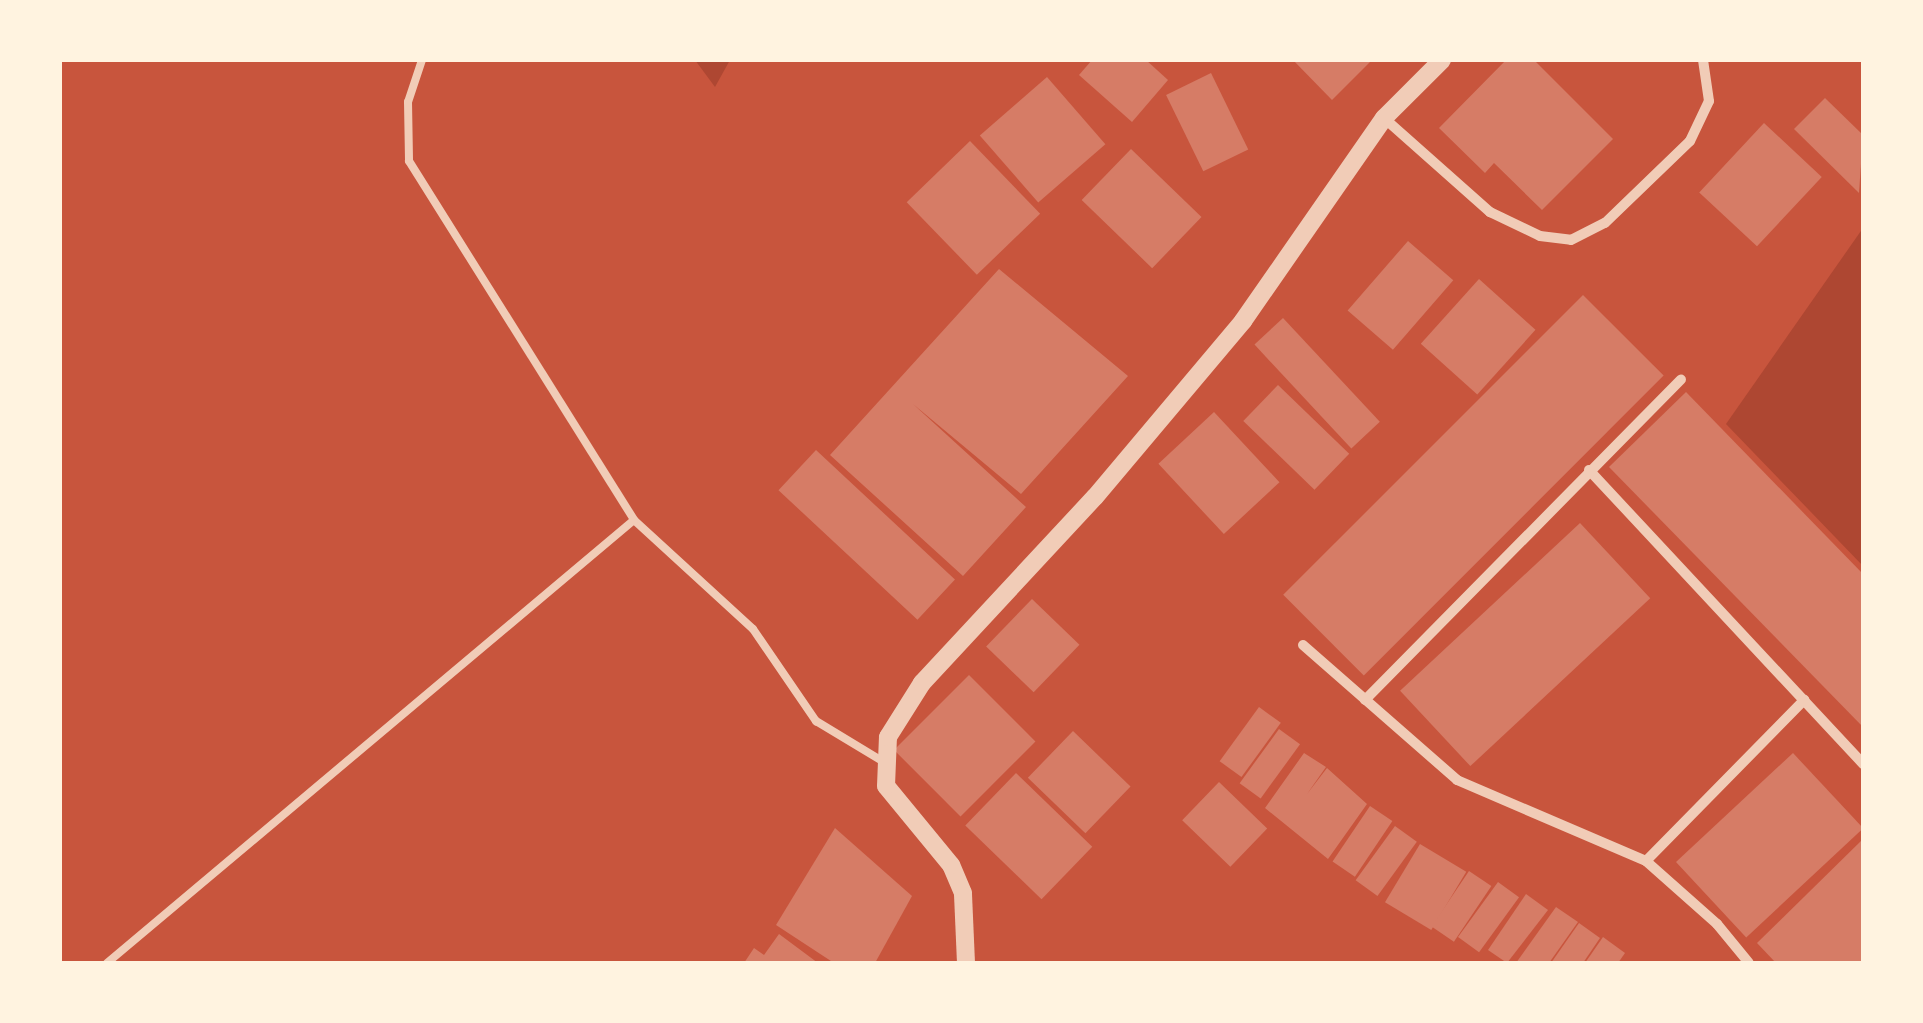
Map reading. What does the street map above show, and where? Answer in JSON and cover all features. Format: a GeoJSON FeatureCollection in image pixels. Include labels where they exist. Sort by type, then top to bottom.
{"type":"FeatureCollection","features":[{"type":"Feature","properties":{"kind":"street"},"geometry":{"type":"LineString","coordinates":[[966,963],[964,894],[950,865],[886,786],[888,737],[922,684],[1095,497],[1243,321],[1384,118],[1442,60]]}},
{"type":"Feature","properties":{"kind":"street"},"geometry":{"type":"LineString","coordinates":[[1384,118],[1490,212],[1540,236],[1571,240],[1605,223],[1690,142],[1709,101],[1702,60]]}},
{"type":"Feature","properties":{"kind":"street"},"geometry":{"type":"LineString","coordinates":[[1365,700],[1680,379]]}},
{"type":"Feature","properties":{"kind":"street"},"geometry":{"type":"LineString","coordinates":[[1589,470],[1863,764]]}},
{"type":"Feature","properties":{"kind":"street"},"geometry":{"type":"LineString","coordinates":[[1303,646],[1456,780],[1646,862],[1717,924],[1748,963]]}},
{"type":"Feature","properties":{"kind":"street"},"geometry":{"type":"LineString","coordinates":[[1646,862],[1804,700]]}},
{"type":"Feature","properties":{"kind":"lane"},"geometry":{"type":"LineString","coordinates":[[422,60],[408,102],[408,161],[634,520],[752,629],[816,721],[884,762]]}},
{"type":"Feature","properties":{"kind":"lane"},"geometry":{"type":"LineString","coordinates":[[107,963],[634,520]]}},
{"type":"Feature","properties":{"kind":"shaded area"},"geometry":{"type":"Polygon","coordinates":[[[695,60],[730,60],[715,87],[695,60]]]}},
{"type":"Feature","properties":{"kind":"shaded area"},"geometry":{"type":"Polygon","coordinates":[[[1863,228],[1863,566],[1726,424],[1863,228]]]}},
{"type":"Feature","properties":{"kind":"building"},"geometry":{"type":"Polygon","coordinates":[[[1092,60],[1146,60],[1168,80],[1132,122],[1079,75],[1092,60]]]}},
{"type":"Feature","properties":{"kind":"building"},"geometry":{"type":"Polygon","coordinates":[[[1293,60],[1372,60],[1332,100],[1293,60]]]}},
{"type":"Feature","properties":{"kind":"building"},"geometry":{"type":"Polygon","coordinates":[[[1506,60],[1534,60],[1613,139],[1542,210],[1494,163],[1485,173],[1439,128],[1506,60]]]}},
{"type":"Feature","properties":{"kind":"building"},"geometry":{"type":"Polygon","coordinates":[[[1211,73],[1248,149],[1203,171],[1166,95],[1211,73]]]}},
{"type":"Feature","properties":{"kind":"building"},"geometry":{"type":"Polygon","coordinates":[[[1047,77],[1105,144],[1038,203],[980,135],[1047,77]]]}},
{"type":"Feature","properties":{"kind":"building"},"geometry":{"type":"Polygon","coordinates":[[[1825,98],[1863,135],[1859,193],[1794,129],[1825,98]]]}},
{"type":"Feature","properties":{"kind":"building"},"geometry":{"type":"Polygon","coordinates":[[[1764,123],[1822,177],[1757,246],[1699,192],[1764,123]]]}},
{"type":"Feature","properties":{"kind":"building"},"geometry":{"type":"Polygon","coordinates":[[[970,141],[1040,214],[977,275],[907,202],[970,141]]]}},
{"type":"Feature","properties":{"kind":"building"},"geometry":{"type":"Polygon","coordinates":[[[1131,149],[1201,217],[1152,268],[1082,200],[1131,149]]]}},
{"type":"Feature","properties":{"kind":"building"},"geometry":{"type":"Polygon","coordinates":[[[1408,241],[1453,280],[1393,350],[1348,310],[1408,241]]]}},
{"type":"Feature","properties":{"kind":"building"},"geometry":{"type":"Polygon","coordinates":[[[999,269],[1128,376],[1021,494],[913,404],[1026,507],[963,576],[830,455],[999,269]]]}},
{"type":"Feature","properties":{"kind":"building"},"geometry":{"type":"Polygon","coordinates":[[[1479,279],[1535,330],[1477,395],[1421,344],[1479,279]]]}},
{"type":"Feature","properties":{"kind":"building"},"geometry":{"type":"Polygon","coordinates":[[[1583,295],[1664,376],[1364,675],[1283,595],[1583,295]]]}},
{"type":"Feature","properties":{"kind":"building"},"geometry":{"type":"Polygon","coordinates":[[[1283,318],[1380,422],[1351,448],[1254,345],[1283,318]]]}},
{"type":"Feature","properties":{"kind":"building"},"geometry":{"type":"Polygon","coordinates":[[[1278,385],[1349,454],[1314,490],[1243,421],[1278,385]]]}},
{"type":"Feature","properties":{"kind":"building"},"geometry":{"type":"Polygon","coordinates":[[[1686,392],[1863,574],[1863,727],[1609,467],[1686,392]]]}},
{"type":"Feature","properties":{"kind":"building"},"geometry":{"type":"Polygon","coordinates":[[[1214,412],[1279,482],[1224,534],[1158,464],[1214,412]]]}},
{"type":"Feature","properties":{"kind":"building"},"geometry":{"type":"Polygon","coordinates":[[[816,450],[955,580],[917,620],[778,490],[816,450]]]}},
{"type":"Feature","properties":{"kind":"building"},"geometry":{"type":"Polygon","coordinates":[[[1580,523],[1650,598],[1470,766],[1400,691],[1580,523]]]}},
{"type":"Feature","properties":{"kind":"building"},"geometry":{"type":"Polygon","coordinates":[[[1032,599],[1079,645],[1034,692],[986,646],[1032,599]]]}},
{"type":"Feature","properties":{"kind":"building"},"geometry":{"type":"Polygon","coordinates":[[[969,675],[1035,741],[961,816],[894,750],[969,675]]]}},
{"type":"Feature","properties":{"kind":"building"},"geometry":{"type":"Polygon","coordinates":[[[1259,707],[1281,723],[1241,777],[1220,761],[1259,707]]]}},
{"type":"Feature","properties":{"kind":"building"},"geometry":{"type":"Polygon","coordinates":[[[1279,729],[1300,744],[1261,798],[1240,783],[1279,729]]]}},
{"type":"Feature","properties":{"kind":"building"},"geometry":{"type":"Polygon","coordinates":[[[1073,731],[1131,787],[1085,833],[1028,778],[1073,731]]]}},
{"type":"Feature","properties":{"kind":"building"},"geometry":{"type":"Polygon","coordinates":[[[1304,753],[1326,767],[1307,794],[1327,768],[1367,804],[1328,859],[1265,808],[1304,753]]]}},
{"type":"Feature","properties":{"kind":"building"},"geometry":{"type":"Polygon","coordinates":[[[1793,753],[1863,829],[1746,937],[1676,862],[1793,753]]]}},
{"type":"Feature","properties":{"kind":"building"},"geometry":{"type":"Polygon","coordinates":[[[1016,773],[1092,847],[1042,899],[965,826],[1016,773]]]}},
{"type":"Feature","properties":{"kind":"building"},"geometry":{"type":"Polygon","coordinates":[[[1219,782],[1267,829],[1230,867],[1182,820],[1219,782]]]}},
{"type":"Feature","properties":{"kind":"building"},"geometry":{"type":"Polygon","coordinates":[[[1370,806],[1392,821],[1355,877],[1333,862],[1370,806]]]}},
{"type":"Feature","properties":{"kind":"building"},"geometry":{"type":"Polygon","coordinates":[[[1395,826],[1417,842],[1377,896],[1356,880],[1395,826]]]}},
{"type":"Feature","properties":{"kind":"building"},"geometry":{"type":"Polygon","coordinates":[[[835,828],[912,896],[875,963],[834,963],[776,925],[835,828]]]}},
{"type":"Feature","properties":{"kind":"building"},"geometry":{"type":"Polygon","coordinates":[[[1863,839],[1863,963],[1776,963],[1757,943],[1863,839]]]}},
{"type":"Feature","properties":{"kind":"building"},"geometry":{"type":"Polygon","coordinates":[[[1420,844],[1466,872],[1431,930],[1385,902],[1420,844]]]}},
{"type":"Feature","properties":{"kind":"building"},"geometry":{"type":"Polygon","coordinates":[[[1469,871],[1491,886],[1454,942],[1432,927],[1469,871]]]}},
{"type":"Feature","properties":{"kind":"building"},"geometry":{"type":"Polygon","coordinates":[[[1498,882],[1519,897],[1479,952],[1458,937],[1498,882]]]}},
{"type":"Feature","properties":{"kind":"building"},"geometry":{"type":"Polygon","coordinates":[[[1526,894],[1548,910],[1507,963],[1488,950],[1526,894]]]}},
{"type":"Feature","properties":{"kind":"building"},"geometry":{"type":"Polygon","coordinates":[[[1556,907],[1578,922],[1549,963],[1516,963],[1556,907]]]}},
{"type":"Feature","properties":{"kind":"building"},"geometry":{"type":"Polygon","coordinates":[[[1579,923],[1600,938],[1583,963],[1551,963],[1579,923]]]}},
{"type":"Feature","properties":{"kind":"building"},"geometry":{"type":"Polygon","coordinates":[[[779,934],[818,963],[744,963],[754,948],[764,955],[779,934]]]}},
{"type":"Feature","properties":{"kind":"building"},"geometry":{"type":"Polygon","coordinates":[[[1603,937],[1625,953],[1618,963],[1585,963],[1603,937]]]}}]}
